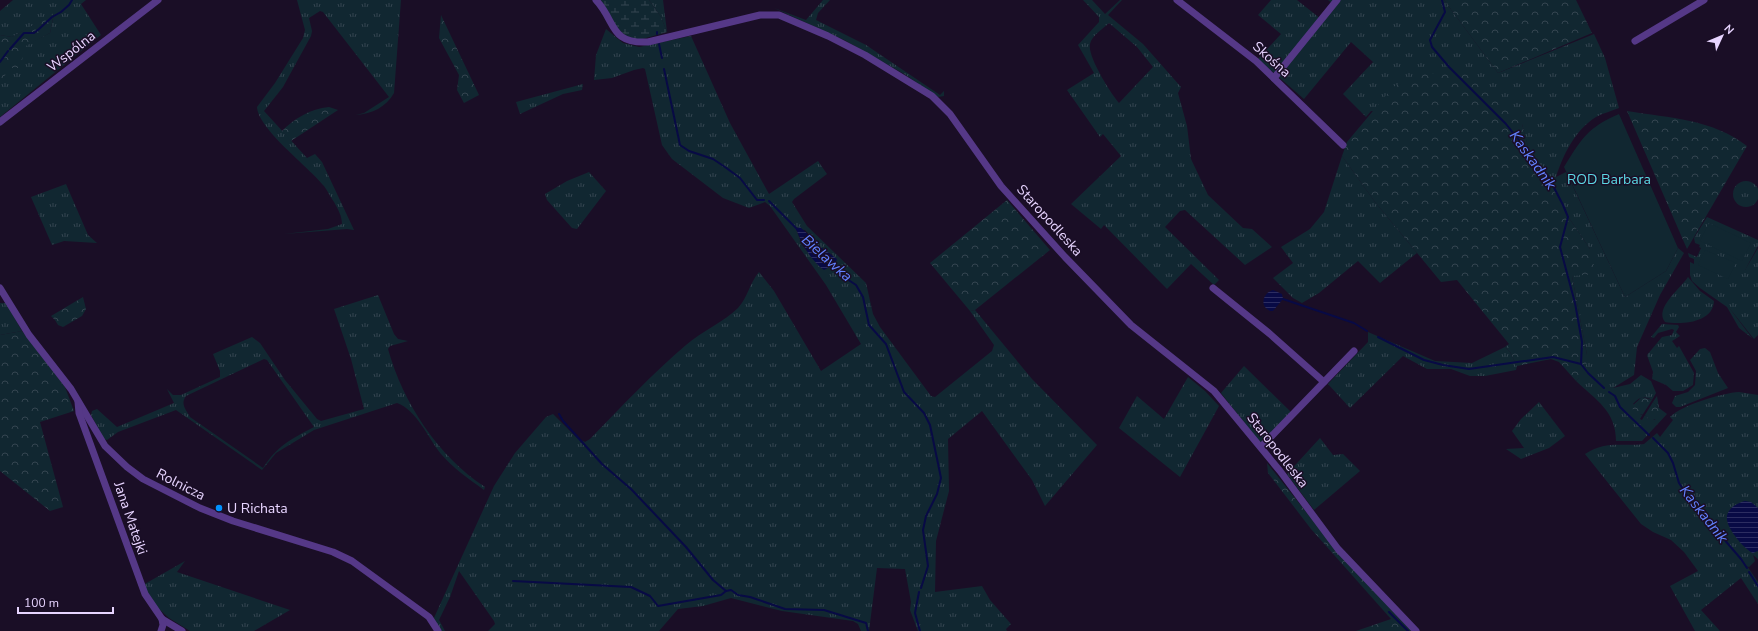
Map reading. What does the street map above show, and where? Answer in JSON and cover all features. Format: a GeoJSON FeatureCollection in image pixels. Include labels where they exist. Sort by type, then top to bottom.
{"type":"FeatureCollection","features":[{"type":"Feature","properties":{"kind":"street","name":"Wspólna"},"geometry":{"type":"LineString","coordinates":[[0,122],[158,0]]}},
{"type":"Feature","properties":{"kind":"street","name":"Staropodleska"},"geometry":{"type":"LineString","coordinates":[[596,0],[613,30],[622,37],[636,43],[648,42],[760,15],[779,15],[828,36],[865,55],[932,96],[950,114],[1001,186],[1131,325],[1214,391],[1260,447],[1338,549],[1416,631]]}},
{"type":"Feature","properties":{"kind":"street","name":"Skośna"},"geometry":{"type":"LineString","coordinates":[[1177,0],[1256,61],[1343,145]]}},
{"type":"Feature","properties":{"kind":"street"},"geometry":{"type":"LineString","coordinates":[[1274,78],[1337,0]]}},
{"type":"Feature","properties":{"kind":"street"},"geometry":{"type":"LineString","coordinates":[[1635,41],[1704,0]]}},
{"type":"Feature","properties":{"kind":"street","name":"Rolnicza"},"geometry":{"type":"LineString","coordinates":[[0,288],[29,334],[78,400],[105,446],[127,468],[143,479],[200,508],[233,521],[333,552],[352,561],[428,617],[438,631]]}},
{"type":"Feature","properties":{"kind":"street"},"geometry":{"type":"LineString","coordinates":[[1214,288],[1270,334],[1324,382]]}},
{"type":"Feature","properties":{"kind":"street"},"geometry":{"type":"LineString","coordinates":[[1260,447],[1354,351]]}},
{"type":"Feature","properties":{"kind":"street","name":"Jana Matejki"},"geometry":{"type":"LineString","coordinates":[[78,400],[78,413],[99,466],[145,594],[162,619],[182,631]]}},
{"type":"Feature","properties":{"kind":"street"},"geometry":{"type":"LineString","coordinates":[[161,631],[163,625],[162,619]]}},
{"type":"Feature","properties":{"kind":"green space"},"geometry":{"type":"Polygon","coordinates":[[[13,0],[86,0],[81,4],[101,35],[0,117],[0,58],[50,33],[54,14],[12,37],[0,35],[0,11],[13,0]]]}},
{"type":"Feature","properties":{"kind":"green space"},"geometry":{"type":"Polygon","coordinates":[[[297,0],[401,0],[394,93],[383,106],[368,113],[356,115],[364,113],[389,97],[323,12],[320,11],[309,18],[312,31],[311,36],[283,87],[264,111],[307,158],[315,154],[322,162],[354,230],[347,229],[284,234],[328,229],[342,224],[338,210],[325,188],[317,178],[275,137],[260,116],[257,107],[275,83],[303,38],[305,30],[297,0]]]}},
{"type":"Feature","properties":{"kind":"green space"},"geometry":{"type":"Polygon","coordinates":[[[601,0],[649,0],[661,17],[667,32],[642,39],[634,39],[622,32],[617,27],[601,0]]]}},
{"type":"Feature","properties":{"kind":"green space"},"geometry":{"type":"Polygon","coordinates":[[[649,0],[663,0],[667,32],[661,17],[649,0]]]}},
{"type":"Feature","properties":{"kind":"green space"},"geometry":{"type":"Polygon","coordinates":[[[823,0],[830,0],[818,13],[816,20],[866,45],[940,95],[944,91],[944,96],[938,97],[904,74],[846,41],[774,8],[806,20],[823,0]]]}},
{"type":"Feature","properties":{"kind":"green space"},"geometry":{"type":"Polygon","coordinates":[[[1083,0],[1092,0],[1105,14],[1120,0],[1122,0],[1108,15],[1143,44],[1181,87],[1178,93],[1187,126],[1191,159],[1208,195],[1243,228],[1252,229],[1272,247],[1245,265],[1185,210],[1180,211],[1165,227],[1219,280],[1214,285],[1191,264],[1167,289],[1104,225],[1101,229],[1071,204],[1121,156],[1103,134],[1100,137],[1067,90],[1094,73],[1078,45],[1099,22],[1099,17],[1083,0]],[[1109,23],[1095,35],[1090,44],[1090,50],[1096,66],[1119,103],[1153,67],[1137,47],[1109,23]]]}},
{"type":"Feature","properties":{"kind":"green space"},"geometry":{"type":"Polygon","coordinates":[[[1271,0],[1297,0],[1321,19],[1332,3],[1328,0],[1444,0],[1498,73],[1594,34],[1605,58],[1619,108],[1596,117],[1582,129],[1566,152],[1556,177],[1566,172],[1625,297],[1666,271],[1678,248],[1684,253],[1660,295],[1637,347],[1634,375],[1613,388],[1630,384],[1641,375],[1651,381],[1656,393],[1652,400],[1642,398],[1633,404],[1641,415],[1643,414],[1640,419],[1642,420],[1645,415],[1649,420],[1655,420],[1658,407],[1653,402],[1657,396],[1659,408],[1667,414],[1642,441],[1616,441],[1613,422],[1609,414],[1597,400],[1576,381],[1579,378],[1587,355],[1572,276],[1590,249],[1569,218],[1550,181],[1531,158],[1522,124],[1371,111],[1366,117],[1343,94],[1373,62],[1351,42],[1304,99],[1258,59],[1281,34],[1258,15],[1271,0]]]}},
{"type":"Feature","properties":{"kind":"green space"},"geometry":{"type":"Polygon","coordinates":[[[1444,0],[1576,0],[1592,33],[1498,73],[1444,0]]]}},
{"type":"Feature","properties":{"kind":"green space"},"geometry":{"type":"Polygon","coordinates":[[[54,13],[50,33],[24,47],[21,68],[9,68],[0,85],[0,35],[12,37],[54,13]]]}},
{"type":"Feature","properties":{"kind":"green space"},"geometry":{"type":"Polygon","coordinates":[[[441,15],[479,95],[464,103],[457,90],[459,75],[439,38],[441,15]]]}},
{"type":"Feature","properties":{"kind":"green space"},"geometry":{"type":"Polygon","coordinates":[[[606,29],[623,43],[639,47],[691,36],[730,123],[769,194],[818,161],[827,174],[792,202],[807,226],[866,283],[873,314],[880,327],[931,396],[935,397],[992,351],[994,345],[970,311],[975,310],[1032,379],[1097,445],[1045,506],[1032,480],[982,411],[948,439],[949,491],[936,541],[935,592],[982,586],[990,600],[1011,624],[1006,629],[1007,631],[918,631],[910,610],[911,602],[905,569],[877,568],[869,631],[861,631],[858,624],[853,621],[782,611],[731,598],[703,606],[678,609],[659,631],[488,631],[495,624],[494,621],[459,571],[450,597],[439,620],[445,631],[441,631],[433,620],[494,486],[515,453],[546,417],[553,414],[577,438],[585,442],[590,439],[673,356],[692,340],[733,313],[741,304],[759,272],[774,291],[821,371],[861,344],[826,285],[770,206],[765,202],[749,208],[723,198],[672,159],[662,145],[645,69],[634,70],[612,78],[594,80],[596,55],[606,29]],[[796,229],[802,245],[819,266],[833,255],[812,244],[812,238],[805,230],[796,229]]]}},
{"type":"Feature","properties":{"kind":"green space"},"geometry":{"type":"Polygon","coordinates":[[[1455,72],[1478,77],[1522,124],[1531,158],[1550,181],[1569,218],[1590,249],[1596,274],[1572,276],[1587,355],[1585,370],[1582,376],[1576,381],[1559,362],[1551,359],[1517,366],[1510,352],[1505,347],[1509,344],[1457,280],[1441,282],[1375,202],[1342,156],[1347,142],[1393,87],[1419,74],[1455,72]]]}},
{"type":"Feature","properties":{"kind":"green space"},"geometry":{"type":"Polygon","coordinates":[[[583,84],[582,90],[563,94],[520,114],[516,102],[583,84]]]}},
{"type":"Feature","properties":{"kind":"green space"},"geometry":{"type":"Polygon","coordinates":[[[329,107],[338,110],[291,141],[282,131],[303,115],[315,110],[329,107]]]}},
{"type":"Feature","properties":{"kind":"green space"},"geometry":{"type":"Polygon","coordinates":[[[1627,111],[1675,118],[1705,125],[1734,137],[1747,146],[1687,249],[1627,111]]]}},
{"type":"Feature","properties":{"kind":"green space","name":"ROD Barbara"},"geometry":{"type":"Polygon","coordinates":[[[1619,114],[1678,248],[1666,271],[1625,297],[1564,167],[1581,141],[1592,129],[1619,114]]]}},
{"type":"Feature","properties":{"kind":"green space"},"geometry":{"type":"Polygon","coordinates":[[[1342,156],[1375,202],[1417,253],[1380,283],[1358,261],[1319,293],[1302,303],[1293,298],[1273,278],[1293,263],[1281,247],[1310,229],[1324,212],[1342,156]]]}},
{"type":"Feature","properties":{"kind":"green space"},"geometry":{"type":"Polygon","coordinates":[[[589,172],[606,191],[577,229],[572,228],[547,200],[545,194],[567,181],[589,172]]]}},
{"type":"Feature","properties":{"kind":"green space"},"geometry":{"type":"Polygon","coordinates":[[[1746,181],[1755,185],[1759,194],[1755,203],[1746,207],[1737,203],[1733,194],[1737,185],[1746,181]]]}},
{"type":"Feature","properties":{"kind":"green space"},"geometry":{"type":"Polygon","coordinates":[[[66,184],[88,235],[97,243],[64,241],[52,245],[31,197],[66,184]]]}},
{"type":"Feature","properties":{"kind":"green space"},"geometry":{"type":"Polygon","coordinates":[[[1007,200],[1050,250],[975,310],[970,311],[930,263],[1007,200]]]}},
{"type":"Feature","properties":{"kind":"green space"},"geometry":{"type":"Polygon","coordinates":[[[1707,217],[1758,240],[1758,246],[1745,270],[1758,248],[1758,335],[1754,339],[1727,305],[1752,338],[1739,328],[1727,307],[1692,281],[1690,275],[1690,262],[1694,264],[1694,259],[1689,257],[1688,253],[1697,257],[1701,248],[1699,247],[1700,245],[1695,243],[1694,238],[1707,217]]]}},
{"type":"Feature","properties":{"kind":"green space"},"geometry":{"type":"Polygon","coordinates":[[[1709,223],[1751,243],[1742,261],[1700,241],[1709,223]]]}},
{"type":"Feature","properties":{"kind":"green space"},"geometry":{"type":"Polygon","coordinates":[[[1705,250],[1736,263],[1728,279],[1698,265],[1705,250]]]}},
{"type":"Feature","properties":{"kind":"green space"},"geometry":{"type":"Polygon","coordinates":[[[1688,277],[1700,291],[1714,301],[1712,308],[1708,314],[1695,321],[1679,323],[1665,322],[1663,311],[1666,305],[1688,277]]]}},
{"type":"Feature","properties":{"kind":"green space"},"geometry":{"type":"Polygon","coordinates":[[[378,295],[394,334],[398,339],[408,341],[390,346],[388,349],[403,389],[413,408],[424,427],[438,444],[452,460],[485,487],[484,490],[461,473],[441,454],[416,418],[397,403],[314,430],[276,453],[262,470],[176,410],[118,432],[107,440],[104,439],[91,415],[92,411],[97,409],[117,427],[174,403],[167,389],[173,395],[181,395],[220,377],[220,371],[213,354],[252,337],[260,343],[285,380],[317,419],[321,421],[364,409],[351,359],[334,309],[378,295]],[[264,359],[186,396],[184,399],[184,407],[190,417],[263,468],[268,460],[285,444],[314,427],[267,360],[264,359]]]}},
{"type":"Feature","properties":{"kind":"green space"},"geometry":{"type":"Polygon","coordinates":[[[83,297],[86,309],[82,316],[63,327],[58,325],[51,316],[83,297]]]}},
{"type":"Feature","properties":{"kind":"green space"},"geometry":{"type":"Polygon","coordinates":[[[0,303],[6,303],[22,331],[0,335],[0,303]]]}},
{"type":"Feature","properties":{"kind":"green space"},"geometry":{"type":"Polygon","coordinates":[[[1662,324],[1678,325],[1679,327],[1676,332],[1680,336],[1672,341],[1677,348],[1679,346],[1694,373],[1693,385],[1683,391],[1673,391],[1666,385],[1652,379],[1653,372],[1647,355],[1662,337],[1672,335],[1674,330],[1672,329],[1658,333],[1654,338],[1651,337],[1662,324]]]}},
{"type":"Feature","properties":{"kind":"green space"},"geometry":{"type":"Polygon","coordinates":[[[22,331],[65,387],[74,411],[40,422],[63,507],[50,511],[0,471],[0,335],[22,331]]]}},
{"type":"Feature","properties":{"kind":"green space"},"geometry":{"type":"Polygon","coordinates":[[[1368,332],[1435,361],[1472,363],[1505,347],[1510,352],[1517,366],[1516,370],[1485,376],[1470,376],[1451,369],[1427,369],[1403,356],[1350,408],[1328,384],[1368,342],[1368,332]]]}},
{"type":"Feature","properties":{"kind":"green space"},"geometry":{"type":"Polygon","coordinates":[[[1705,348],[1710,352],[1718,373],[1728,388],[1680,407],[1676,407],[1672,403],[1675,396],[1688,392],[1695,385],[1696,371],[1690,360],[1700,349],[1705,348]]]}},
{"type":"Feature","properties":{"kind":"green space"},"geometry":{"type":"Polygon","coordinates":[[[1244,366],[1292,413],[1261,444],[1221,393],[1244,366]]]}},
{"type":"Feature","properties":{"kind":"green space"},"geometry":{"type":"Polygon","coordinates":[[[1188,377],[1205,391],[1219,406],[1180,477],[1119,428],[1137,396],[1164,419],[1188,377]]]}},
{"type":"Feature","properties":{"kind":"green space"},"geometry":{"type":"Polygon","coordinates":[[[1739,392],[1758,395],[1758,559],[1753,555],[1755,561],[1749,567],[1747,566],[1758,582],[1758,604],[1741,578],[1701,610],[1720,631],[1695,631],[1670,586],[1698,571],[1684,552],[1671,540],[1653,532],[1641,524],[1585,454],[1607,445],[1644,444],[1657,433],[1660,437],[1673,420],[1670,417],[1683,408],[1713,397],[1739,392]]]}},
{"type":"Feature","properties":{"kind":"green space"},"geometry":{"type":"Polygon","coordinates":[[[1642,397],[1652,400],[1643,414],[1638,415],[1633,410],[1632,406],[1642,397]]]}},
{"type":"Feature","properties":{"kind":"green space"},"geometry":{"type":"Polygon","coordinates":[[[1539,402],[1565,436],[1549,448],[1521,459],[1506,449],[1524,448],[1512,431],[1521,419],[1539,402]]]}},
{"type":"Feature","properties":{"kind":"green space"},"geometry":{"type":"Polygon","coordinates":[[[1653,402],[1657,406],[1659,412],[1656,419],[1650,421],[1645,415],[1653,402]]]}},
{"type":"Feature","properties":{"kind":"green space"},"geometry":{"type":"Polygon","coordinates":[[[1320,438],[1333,455],[1343,454],[1360,471],[1314,510],[1287,474],[1320,438]]]}},
{"type":"Feature","properties":{"kind":"green space"},"geometry":{"type":"Polygon","coordinates":[[[1267,463],[1338,552],[1413,631],[1356,631],[1391,619],[1311,529],[1268,473],[1267,463]]]}},
{"type":"Feature","properties":{"kind":"green space"},"geometry":{"type":"Polygon","coordinates":[[[185,561],[177,572],[290,610],[254,631],[190,631],[169,618],[159,609],[148,596],[143,585],[185,561]]]}},
{"type":"Feature","properties":{"kind":"water"},"geometry":{"type":"Polygon","coordinates":[[[800,227],[812,238],[812,244],[818,245],[837,259],[835,264],[824,270],[815,262],[807,252],[798,235],[796,229],[800,227]]]}},
{"type":"Feature","properties":{"kind":"water"},"geometry":{"type":"Polygon","coordinates":[[[1273,290],[1282,294],[1283,299],[1273,311],[1270,311],[1264,306],[1263,303],[1267,294],[1273,290]]]}},
{"type":"Feature","properties":{"kind":"water"},"geometry":{"type":"Polygon","coordinates":[[[1745,501],[1751,502],[1758,508],[1758,551],[1753,553],[1749,551],[1736,537],[1727,521],[1727,516],[1731,508],[1745,501]]]}},
{"type":"Feature","properties":{"kind":"waterway"},"geometry":{"type":"LineString","coordinates":[[10,49],[24,33],[34,33],[52,17],[61,12],[72,0]]}},
{"type":"Feature","properties":{"kind":"waterway","name":"Kaskadnik"},"geometry":{"type":"LineString","coordinates":[[1442,0],[1445,12],[1430,40],[1432,47],[1449,67],[1506,124],[1549,178],[1563,205],[1568,217],[1560,247],[1575,303],[1582,342],[1581,364],[1604,388]]}},
{"type":"Feature","properties":{"kind":"waterway","name":"Bielawka"},"geometry":{"type":"LineString","coordinates":[[659,44],[662,58]]}},
{"type":"Feature","properties":{"kind":"waterway"},"geometry":{"type":"LineString","coordinates":[[0,62],[8,51]]}},
{"type":"Feature","properties":{"kind":"waterway","name":"Bielawka"},"geometry":{"type":"LineString","coordinates":[[664,69],[680,145],[689,151],[713,159],[740,178],[757,200],[764,200]]}},
{"type":"Feature","properties":{"kind":"waterway","name":"Bielawka"},"geometry":{"type":"LineString","coordinates":[[769,201],[798,230]]}},
{"type":"Feature","properties":{"kind":"waterway","name":"Bielawka"},"geometry":{"type":"LineString","coordinates":[[833,263],[841,275],[856,285],[863,297],[869,325],[886,344],[904,392],[924,413],[930,425],[941,478],[937,494],[926,516],[923,530],[928,566],[921,588]]}},
{"type":"Feature","properties":{"kind":"waterway"},"geometry":{"type":"LineString","coordinates":[[1283,299],[1354,323],[1367,331]]}},
{"type":"Feature","properties":{"kind":"waterway"},"geometry":{"type":"LineString","coordinates":[[1378,337],[1424,360],[1469,369],[1553,357],[1581,364]]}},
{"type":"Feature","properties":{"kind":"waterway","name":"Kaskadnik"},"geometry":{"type":"LineString","coordinates":[[1609,392],[1615,396],[1620,407],[1649,435]]}},
{"type":"Feature","properties":{"kind":"waterway"},"geometry":{"type":"LineString","coordinates":[[559,414],[563,421],[602,464],[631,489],[686,547],[713,580],[726,591],[731,590],[738,595],[750,597],[785,609],[824,610],[866,623],[868,631]]}},
{"type":"Feature","properties":{"kind":"waterway","name":"Kaskadnik"},"geometry":{"type":"LineString","coordinates":[[1653,438],[1668,453],[1673,463],[1679,483],[1692,502],[1747,568]]}},
{"type":"Feature","properties":{"kind":"waterway","name":"Kaskadnik"},"geometry":{"type":"LineString","coordinates":[[1749,572],[1758,586]]}},
{"type":"Feature","properties":{"kind":"waterway"},"geometry":{"type":"LineString","coordinates":[[513,581],[631,587],[650,596],[658,606],[721,595],[726,591]]}},
{"type":"Feature","properties":{"kind":"waterway","name":"Bielawka"},"geometry":{"type":"LineString","coordinates":[[919,592],[915,613],[920,631]]}},
{"type":"Feature","properties":{"kind":"waterway"},"geometry":{"type":"LineString","coordinates":[[1389,612],[1408,631]]}},
{"type":"Feature","properties":{"kind":"place","name":"U Richata"},"geometry":{"type":"Point","coordinates":[219,508]}}]}
